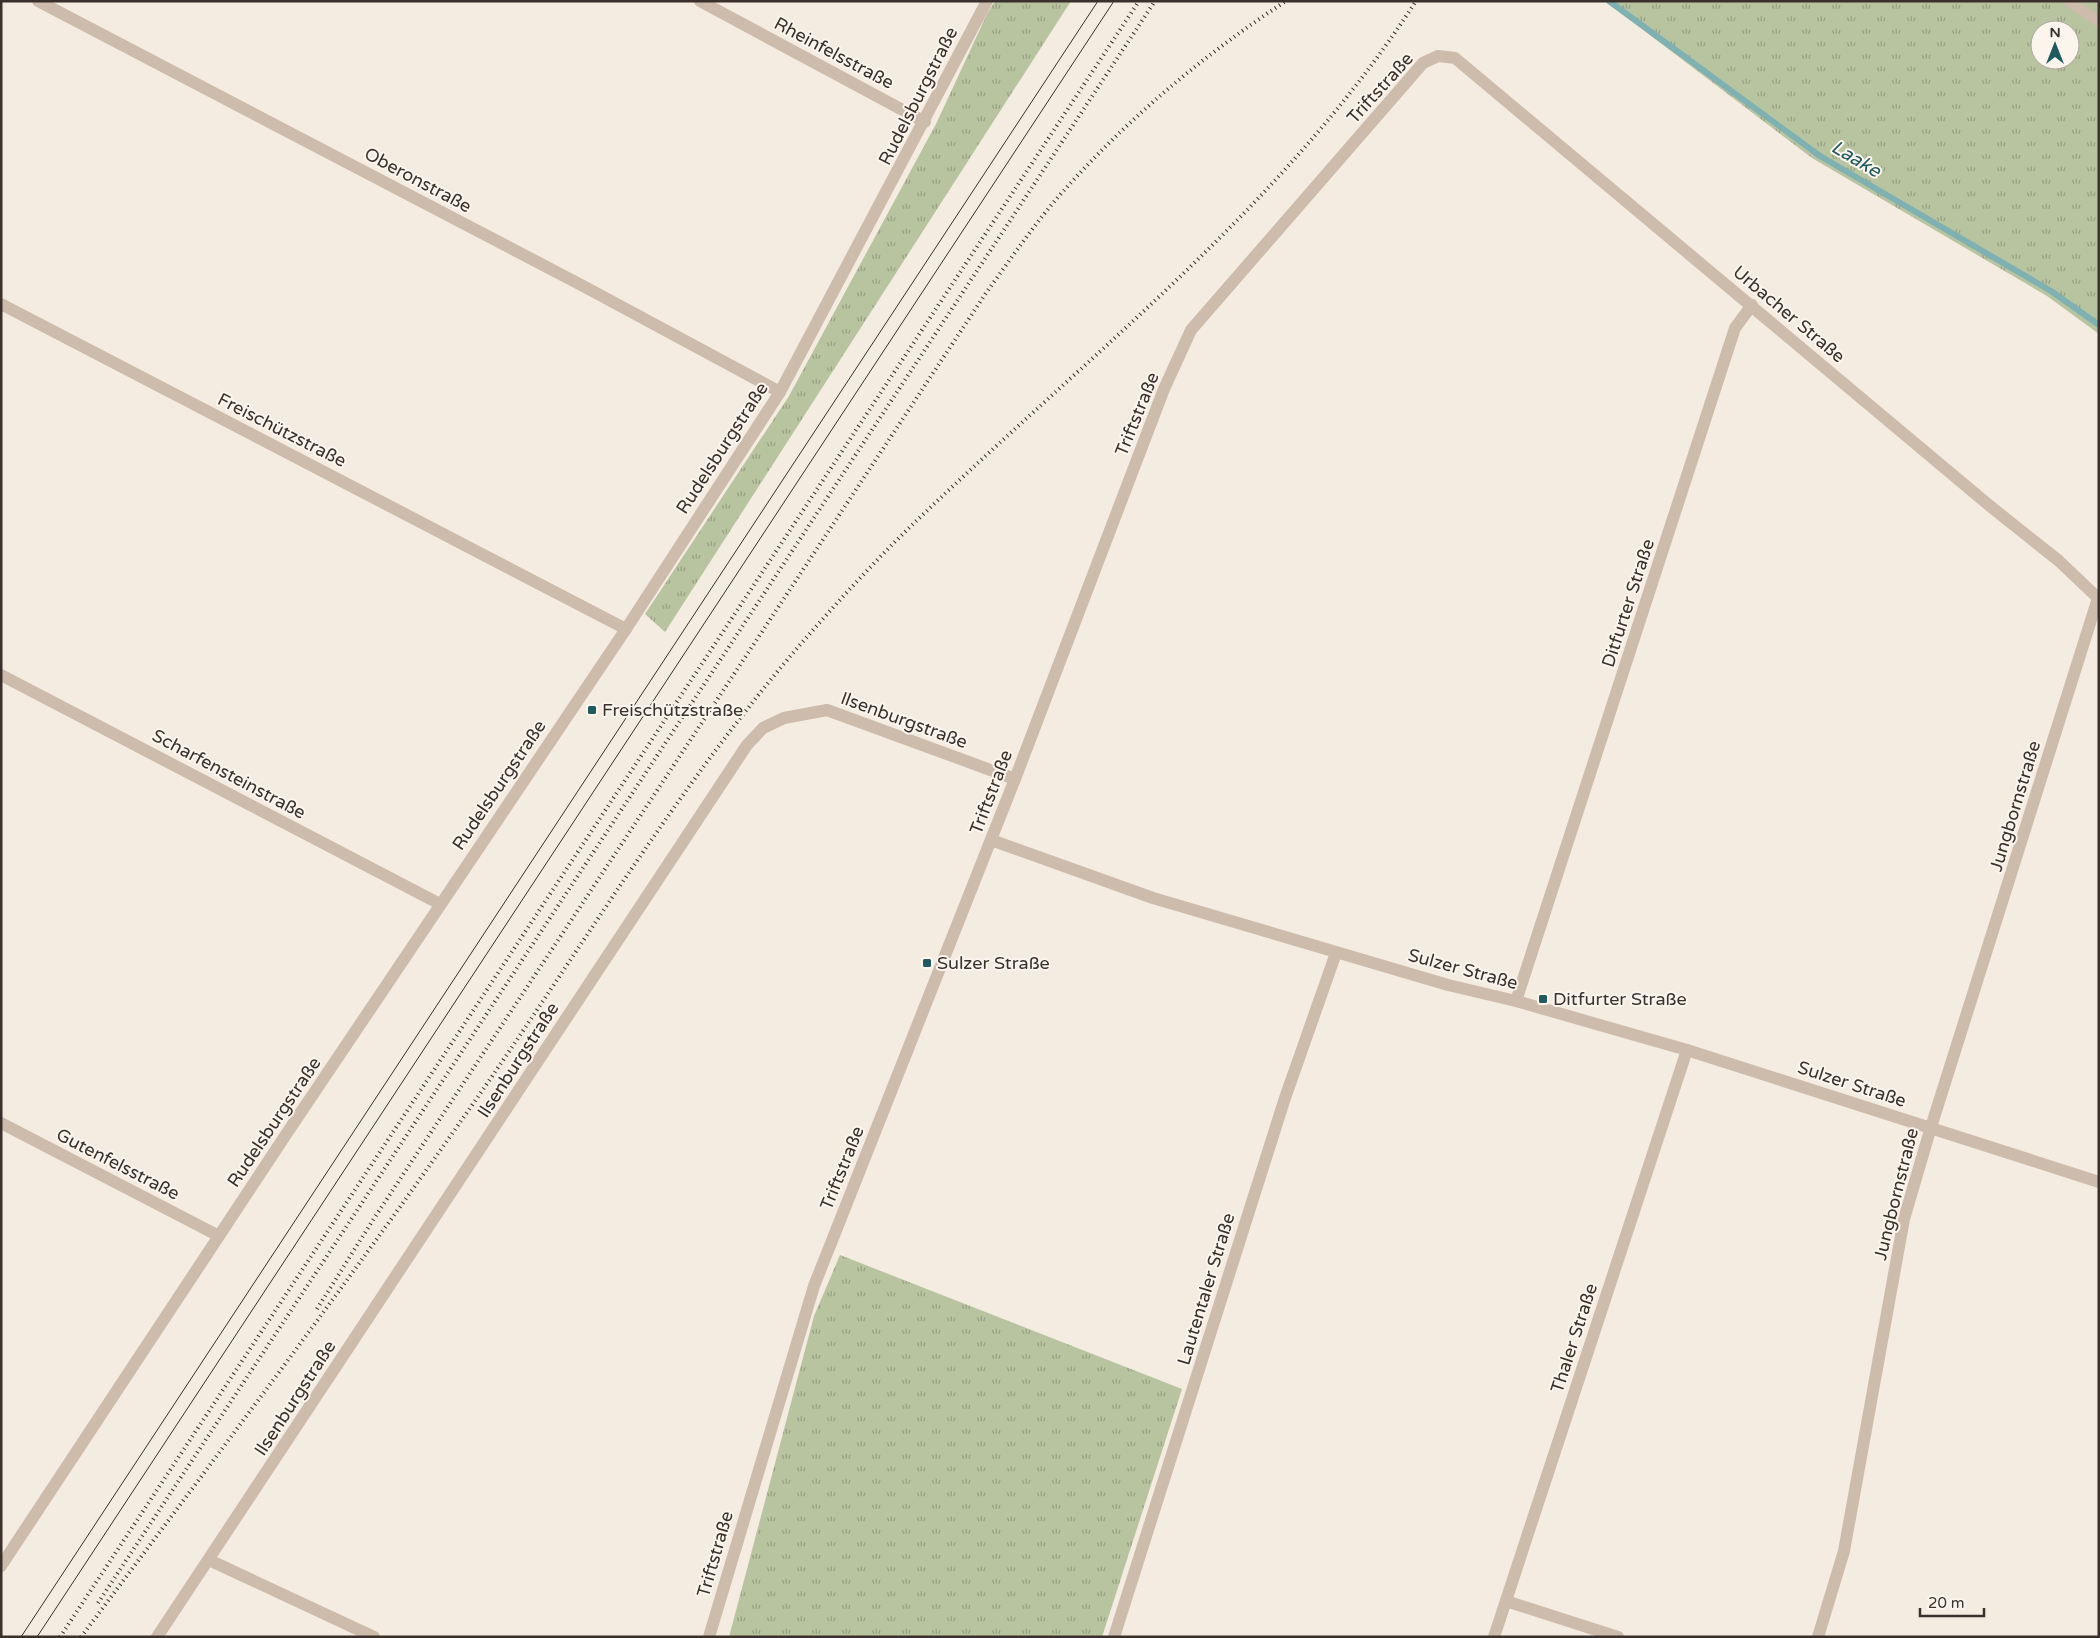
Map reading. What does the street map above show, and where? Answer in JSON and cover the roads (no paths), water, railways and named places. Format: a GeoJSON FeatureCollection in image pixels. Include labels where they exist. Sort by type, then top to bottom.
{"type":"FeatureCollection","features":[{"type":"Feature","properties":{"kind":"street","name":"Oberonstraße"},"geometry":{"type":"LineString","coordinates":[[38,1],[585,287],[780,392]]}},
{"type":"Feature","properties":{"kind":"street","name":"Rheinfelsstraße"},"geometry":{"type":"LineString","coordinates":[[700,1],[925,122]]}},
{"type":"Feature","properties":{"kind":"street","name":"Rudelsburgstraße"},"geometry":{"type":"LineString","coordinates":[[1,1566],[440,904],[626,629],[780,392],[988,1]]}},
{"type":"Feature","properties":{"kind":"street","name":"Triftstraße"},"geometry":{"type":"LineString","coordinates":[[709,1637],[814,1286],[1015,779],[1164,388],[1191,330],[1423,63],[1438,56],[1455,58]]}},
{"type":"Feature","properties":{"kind":"street","name":"Urbacher Straße"},"geometry":{"type":"LineString","coordinates":[[1455,58],[1990,506],[2059,560],[2099,598]]}},
{"type":"Feature","properties":{"kind":"street","name":"Freischützstraße"},"geometry":{"type":"LineString","coordinates":[[1,304],[626,629]]}},
{"type":"Feature","properties":{"kind":"street","name":"Ditfurter Straße"},"geometry":{"type":"LineString","coordinates":[[1516,1001],[1735,328],[1752,305]]}},
{"type":"Feature","properties":{"kind":"street","name":"Jungbornstraße"},"geometry":{"type":"LineString","coordinates":[[1818,1637],[1844,1552],[1904,1219],[1930,1127],[2099,598]]}},
{"type":"Feature","properties":{"kind":"street","name":"Scharfensteinstraße"},"geometry":{"type":"LineString","coordinates":[[1,675],[440,904]]}},
{"type":"Feature","properties":{"kind":"street","name":"Ilsenburgstraße"},"geometry":{"type":"LineString","coordinates":[[157,1637],[736,762],[763,728],[784,718],[827,710],[1015,779]]}},
{"type":"Feature","properties":{"kind":"street","name":"Sulzer Straße"},"geometry":{"type":"LineString","coordinates":[[991,840],[1153,898],[1448,985],[1516,1001],[1687,1050],[2099,1182]]}},
{"type":"Feature","properties":{"kind":"street","name":"Lautentaler Straße"},"geometry":{"type":"LineString","coordinates":[[1114,1637],[1285,1098],[1336,953]]}},
{"type":"Feature","properties":{"kind":"street","name":"Thaler Straße"},"geometry":{"type":"LineString","coordinates":[[1494,1637],[1687,1050]]}},
{"type":"Feature","properties":{"kind":"street","name":"Gutenfelsstraße"},"geometry":{"type":"LineString","coordinates":[[1,1123],[219,1236]]}},
{"type":"Feature","properties":{"kind":"street"},"geometry":{"type":"LineString","coordinates":[[209,1560],[374,1637]]}},
{"type":"Feature","properties":{"kind":"street"},"geometry":{"type":"LineString","coordinates":[[1506,1601],[1618,1637]]}},
{"type":"Feature","properties":{"kind":"lane"},"geometry":{"type":"LineString","coordinates":[[2068,1],[2099,22]]}},
{"type":"Feature","properties":{"kind":"waterway","name":"Laake"},"geometry":{"type":"LineString","coordinates":[[1609,1],[1820,156],[2051,291],[2099,325]]}},
{"type":"Feature","properties":{"kind":"tram line"},"geometry":{"type":"LineString","coordinates":[[21,1637],[1098,1]]}},
{"type":"Feature","properties":{"kind":"tram line"},"geometry":{"type":"LineString","coordinates":[[37,1637],[1114,1]]}},
{"type":"Feature","properties":{"kind":"railway"},"geometry":{"type":"LineString","coordinates":[[60,1637],[1139,1]]}},
{"type":"Feature","properties":{"kind":"railway"},"geometry":{"type":"LineString","coordinates":[[98,1603],[1155,1]]}},
{"type":"Feature","properties":{"kind":"railway"},"geometry":{"type":"LineString","coordinates":[[317,1309],[373,1220],[986,293],[1022,243],[1059,196],[1138,115],[1195,67],[1286,1]]}},
{"type":"Feature","properties":{"kind":"railway"},"geometry":{"type":"LineString","coordinates":[[81,1637],[386,1227],[484,1088],[675,807],[714,752],[756,698],[825,616],[894,543],[1243,215],[1305,147],[1363,76],[1416,1]]}},
{"type":"Feature","properties":{"kind":"place","name":"Freischützstraße"},"geometry":{"type":"Point","coordinates":[592,710]}},
{"type":"Feature","properties":{"kind":"place","name":"Sulzer Straße"},"geometry":{"type":"Point","coordinates":[927,963]}},
{"type":"Feature","properties":{"kind":"place","name":"Ditfurter Straße"},"geometry":{"type":"Point","coordinates":[1543,999]}}]}
